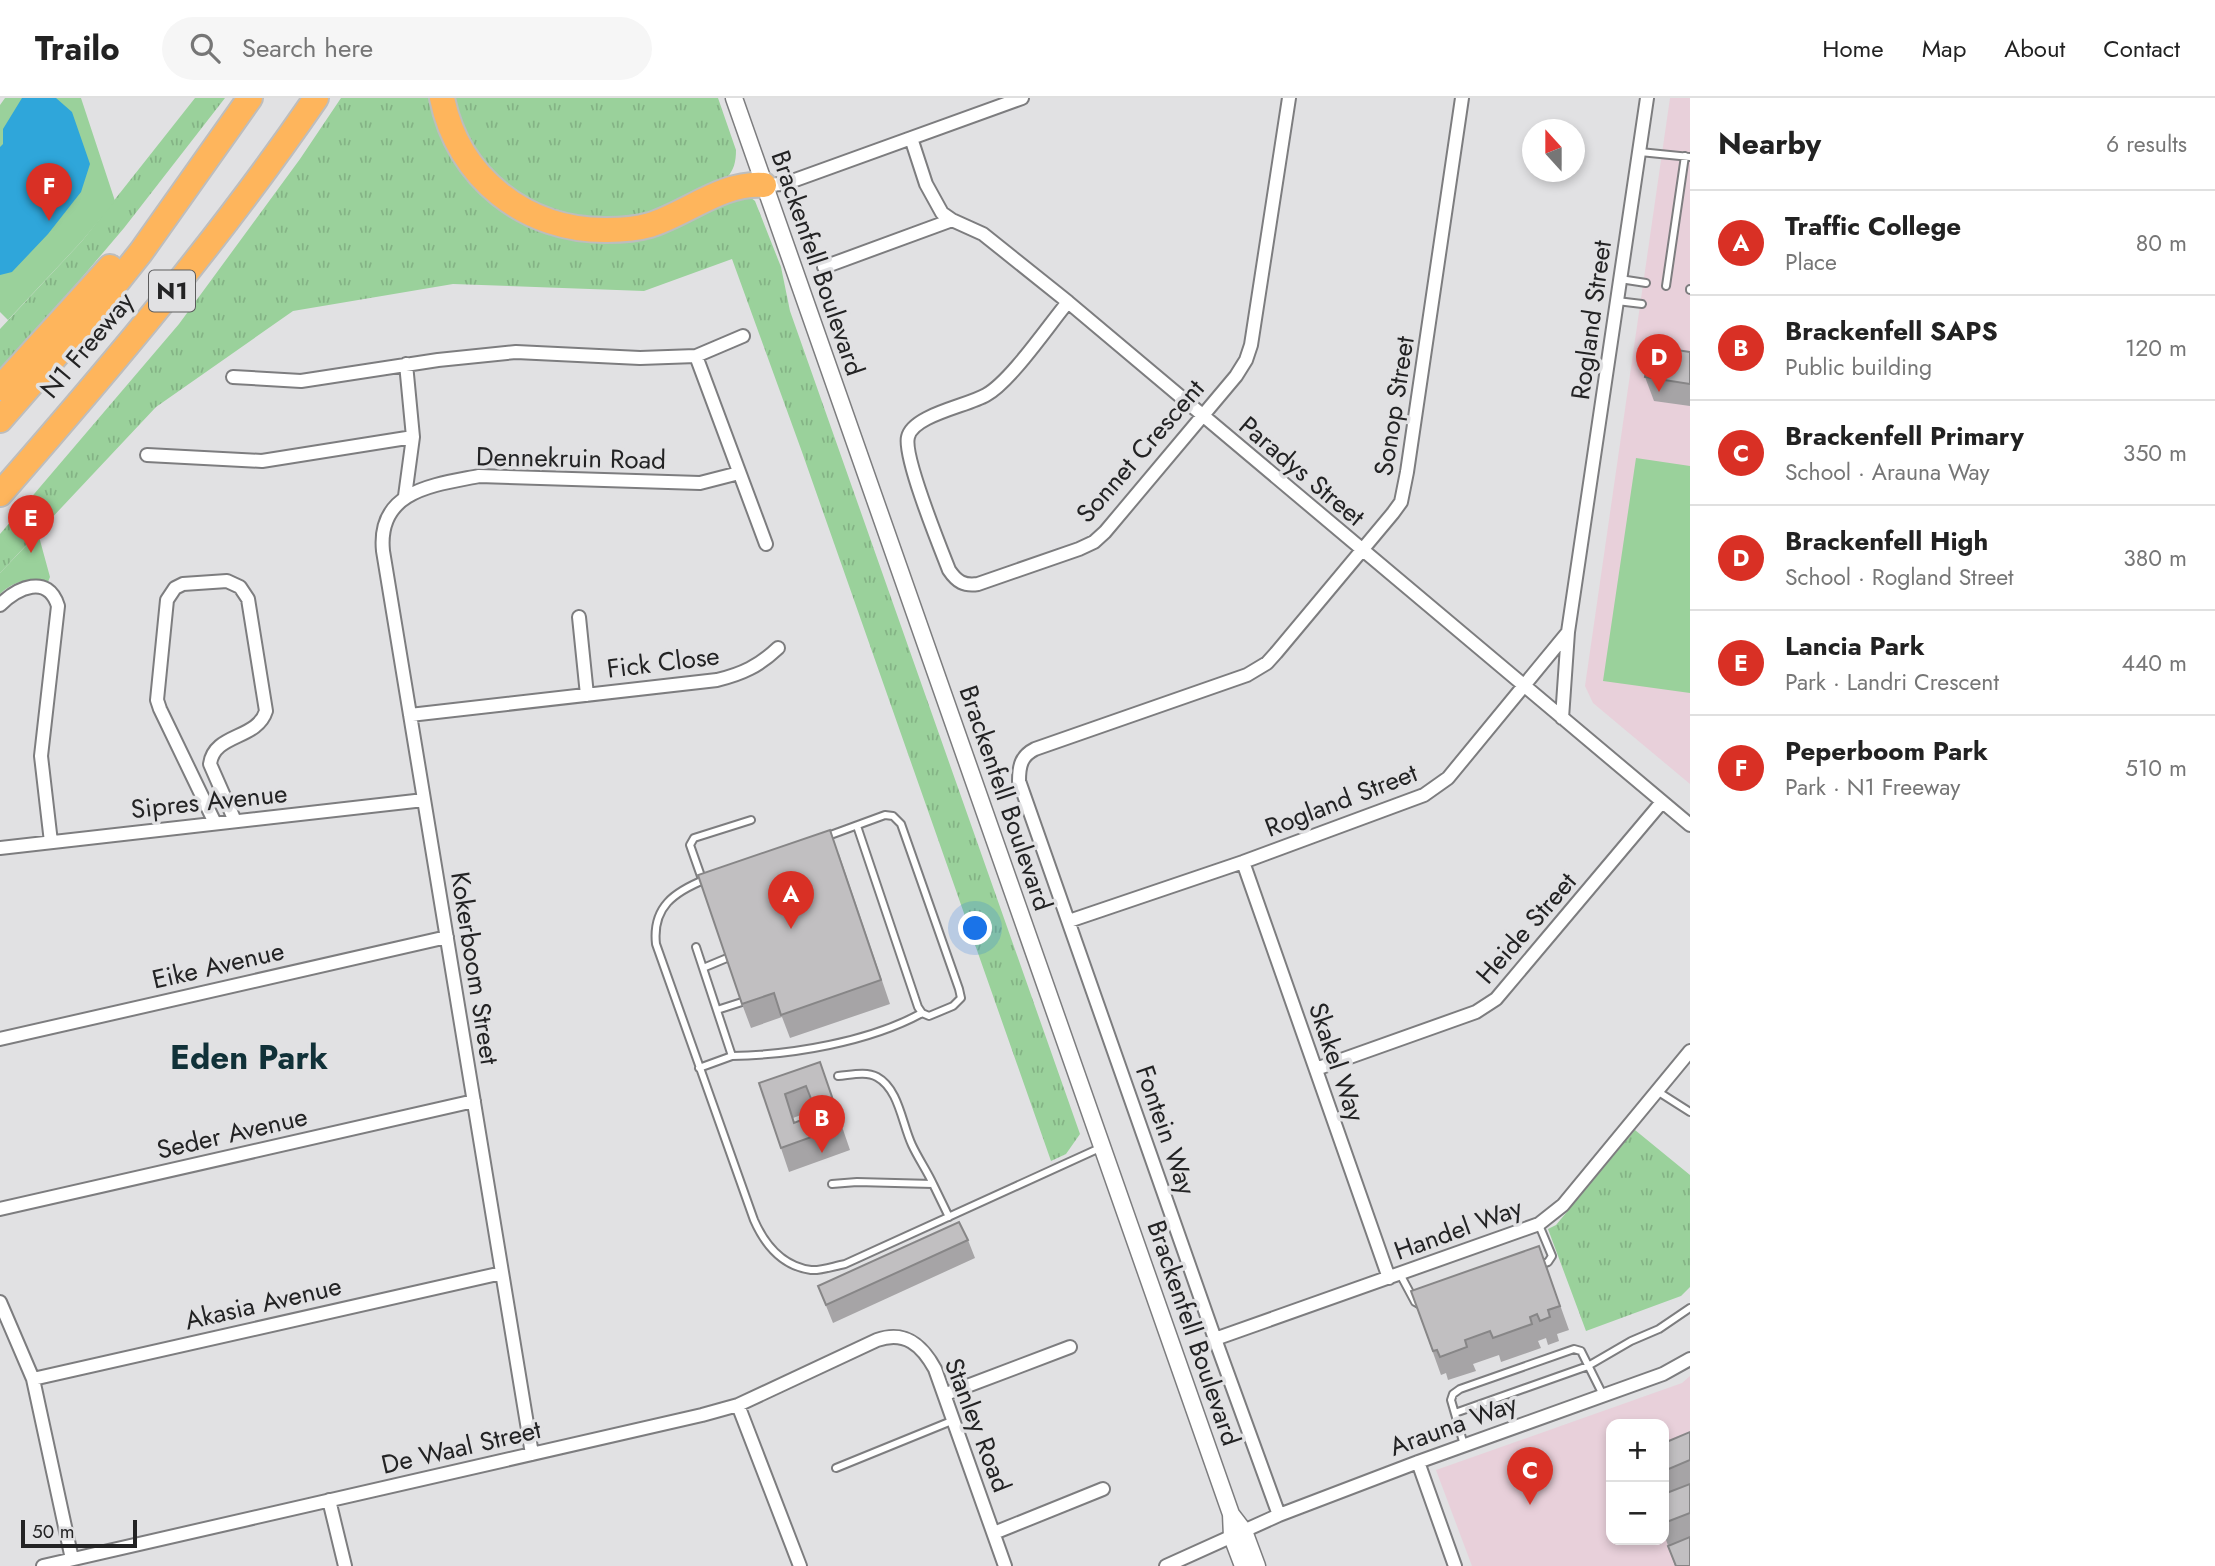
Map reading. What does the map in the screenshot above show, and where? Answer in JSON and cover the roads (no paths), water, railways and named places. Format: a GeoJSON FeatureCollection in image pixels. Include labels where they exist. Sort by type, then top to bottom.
{"type":"FeatureCollection","features":[{"type":"Feature","properties":{"kind":"highway","name":"N1 Freeway"},"geometry":{"type":"LineString","coordinates":[[0,420],[82,326],[167,218],[250,98]]}},
{"type":"Feature","properties":{"kind":"highway","name":"N1 Freeway"},"geometry":{"type":"LineString","coordinates":[[0,511],[8,485],[237,210],[316,98]]}},
{"type":"Feature","properties":{"kind":"highway"},"geometry":{"type":"LineString","coordinates":[[442,98],[451,130],[489,185],[505,198],[545,221],[592,230],[647,226],[741,185],[764,185]]}},
{"type":"Feature","properties":{"kind":"highway"},"geometry":{"type":"LineString","coordinates":[[0,388],[116,260],[132,244],[167,218]]}},
{"type":"Feature","properties":{"kind":"street","name":"Brackenfell Boulevard"},"geometry":{"type":"LineString","coordinates":[[734,98],[1238,1534],[1243,1566]]}},
{"type":"Feature","properties":{"kind":"street"},"geometry":{"type":"LineString","coordinates":[[764,185],[785,184],[1022,98]]}},
{"type":"Feature","properties":{"kind":"street","name":"Sonnet Crescent"},"geometry":{"type":"LineString","coordinates":[[1068,302],[997,388],[978,399],[925,419],[915,425],[907,438],[909,458],[949,570],[967,586],[1079,549],[1094,541],[1119,516],[1236,376],[1251,345],[1289,98]]}},
{"type":"Feature","properties":{"kind":"street","name":"Sonop Street"},"geometry":{"type":"LineString","coordinates":[[1022,759],[1028,753],[1050,744],[1248,676],[1276,653],[1393,513],[1404,492],[1462,98]]}},
{"type":"Feature","properties":{"kind":"street","name":"Rogland Street"},"geometry":{"type":"LineString","coordinates":[[1562,718],[1568,632],[1647,98]]}},
{"type":"Feature","properties":{"kind":"street","name":"Paradys Street"},"geometry":{"type":"LineString","coordinates":[[911,138],[926,184],[942,212],[952,220],[983,234],[1068,302],[1690,825]]}},
{"type":"Feature","properties":{"kind":"street"},"geometry":{"type":"LineString","coordinates":[[824,267],[952,220]]}},
{"type":"Feature","properties":{"kind":"street"},"geometry":{"type":"LineString","coordinates":[[233,377],[301,381],[406,364],[523,352],[640,358],[696,356],[743,336]]}},
{"type":"Feature","properties":{"kind":"street"},"geometry":{"type":"LineString","coordinates":[[696,356],[766,544]]}},
{"type":"Feature","properties":{"kind":"street"},"geometry":{"type":"LineString","coordinates":[[405,496],[412,437],[406,364]]}},
{"type":"Feature","properties":{"kind":"street"},"geometry":{"type":"LineString","coordinates":[[147,455],[262,461],[412,437]]}},
{"type":"Feature","properties":{"kind":"street","name":"Dennekruin Road"},"geometry":{"type":"LineString","coordinates":[[405,496],[479,476],[700,482],[739,473]]}},
{"type":"Feature","properties":{"kind":"street","name":"Kokerboom Street"},"geometry":{"type":"LineString","coordinates":[[405,496],[387,518],[382,540],[532,1454]]}},
{"type":"Feature","properties":{"kind":"street"},"geometry":{"type":"LineString","coordinates":[[215,823],[157,700],[167,600],[175,588],[191,582],[227,581],[240,587],[248,599],[266,711],[259,724],[215,748],[210,764],[235,821]]}},
{"type":"Feature","properties":{"kind":"street"},"geometry":{"type":"LineString","coordinates":[[0,605],[14,592],[35,586],[54,596],[58,606],[41,756],[51,842]]}},
{"type":"Feature","properties":{"kind":"street","name":"Fick Close"},"geometry":{"type":"LineString","coordinates":[[579,617],[587,695]]}},
{"type":"Feature","properties":{"kind":"street","name":"Rogland Street"},"geometry":{"type":"LineString","coordinates":[[1069,921],[1406,803],[1437,787],[1568,632]]}},
{"type":"Feature","properties":{"kind":"street","name":"Fick Close"},"geometry":{"type":"LineString","coordinates":[[410,715],[718,680],[742,674],[757,666],[778,648]]}},
{"type":"Feature","properties":{"kind":"street","name":"Fontein Way"},"geometry":{"type":"LineString","coordinates":[[1022,759],[1019,780],[1279,1515]]}},
{"type":"Feature","properties":{"kind":"street","name":"Sipres Avenue"},"geometry":{"type":"LineString","coordinates":[[0,848],[424,800]]}},
{"type":"Feature","properties":{"kind":"street","name":"Heide Street"},"geometry":{"type":"LineString","coordinates":[[1316,1069],[1476,1012],[1496,999],[1662,802]]}},
{"type":"Feature","properties":{"kind":"street","name":"Skakel Way"},"geometry":{"type":"LineString","coordinates":[[1243,862],[1316,1069],[1395,1276]]}},
{"type":"Feature","properties":{"kind":"street","name":"Eike Avenue"},"geometry":{"type":"LineString","coordinates":[[0,1039],[447,937]]}},
{"type":"Feature","properties":{"kind":"street","name":"Handel Way"},"geometry":{"type":"LineString","coordinates":[[1215,1339],[1539,1224],[1563,1205],[1690,1051]]}},
{"type":"Feature","properties":{"kind":"street","name":"Seder Avenue"},"geometry":{"type":"LineString","coordinates":[[0,1209],[474,1101]]}},
{"type":"Feature","properties":{"kind":"street","name":"Akasia Avenue"},"geometry":{"type":"LineString","coordinates":[[33,1378],[502,1273]]}},
{"type":"Feature","properties":{"kind":"street"},"geometry":{"type":"LineString","coordinates":[[0,1302],[33,1378],[72,1559]]}},
{"type":"Feature","properties":{"kind":"street","name":"Stanley Road"},"geometry":{"type":"LineString","coordinates":[[877,1340],[900,1336],[918,1345],[929,1357],[946,1394],[1005,1566]]}},
{"type":"Feature","properties":{"kind":"street","name":"De Waal Street"},"geometry":{"type":"LineString","coordinates":[[43,1566],[702,1415],[738,1405],[877,1340]]}},
{"type":"Feature","properties":{"kind":"street"},"geometry":{"type":"LineString","coordinates":[[946,1394],[1070,1347]]}},
{"type":"Feature","properties":{"kind":"street","name":"Arauna Way"},"geometry":{"type":"LineString","coordinates":[[1238,1534],[1279,1515],[1418,1462],[1663,1374],[1690,1359]]}},
{"type":"Feature","properties":{"kind":"street"},"geometry":{"type":"LineString","coordinates":[[738,1405],[800,1566]]}},
{"type":"Feature","properties":{"kind":"street"},"geometry":{"type":"LineString","coordinates":[[1418,1462],[1455,1566]]}},
{"type":"Feature","properties":{"kind":"street"},"geometry":{"type":"LineString","coordinates":[[994,1533],[1103,1489]]}},
{"type":"Feature","properties":{"kind":"street"},"geometry":{"type":"LineString","coordinates":[[329,1500],[345,1566]]}},
{"type":"Feature","properties":{"kind":"street","name":"Brackenfell Boulevard"},"geometry":{"type":"LineString","coordinates":[[1238,1534],[1257,1566]]}},
{"type":"Feature","properties":{"kind":"street"},"geometry":{"type":"LineString","coordinates":[[1166,1566],[1238,1534]]}},
{"type":"Feature","properties":{"kind":"lane"},"geometry":{"type":"LineString","coordinates":[[1640,152],[1688,157],[1666,286]]}},
{"type":"Feature","properties":{"kind":"lane"},"geometry":{"type":"LineString","coordinates":[[1620,279],[1646,283]]}},
{"type":"Feature","properties":{"kind":"lane"},"geometry":{"type":"LineString","coordinates":[[1617,301],[1643,304]]}},
{"type":"Feature","properties":{"kind":"lane"},"geometry":{"type":"LineString","coordinates":[[699,1068],[732,1056],[814,1049],[899,1026],[922,1013],[933,1015],[959,1003],[959,989],[901,824],[889,814],[820,839]]}},
{"type":"Feature","properties":{"kind":"lane"},"geometry":{"type":"LineString","coordinates":[[702,881],[690,841],[751,820]]}},
{"type":"Feature","properties":{"kind":"lane"},"geometry":{"type":"LineString","coordinates":[[857,826],[922,1013]]}},
{"type":"Feature","properties":{"kind":"lane"},"geometry":{"type":"LineString","coordinates":[[712,877],[675,895],[663,907],[657,919],[655,933],[659,956],[760,1234],[776,1255],[812,1270],[845,1264],[1103,1146]]}},
{"type":"Feature","properties":{"kind":"lane"},"geometry":{"type":"LineString","coordinates":[[696,947],[732,1056]]}},
{"type":"Feature","properties":{"kind":"lane"},"geometry":{"type":"LineString","coordinates":[[703,968],[727,958]]}},
{"type":"Feature","properties":{"kind":"lane"},"geometry":{"type":"LineString","coordinates":[[717,1010],[741,1002]]}},
{"type":"Feature","properties":{"kind":"lane"},"geometry":{"type":"LineString","coordinates":[[838,1076],[867,1074],[887,1083],[918,1157],[949,1217]]}},
{"type":"Feature","properties":{"kind":"lane"},"geometry":{"type":"LineString","coordinates":[[1657,1091],[1690,1112]]}},
{"type":"Feature","properties":{"kind":"lane"},"geometry":{"type":"LineString","coordinates":[[832,1184],[933,1184]]}},
{"type":"Feature","properties":{"kind":"lane"},"geometry":{"type":"LineString","coordinates":[[1526,1270],[1546,1263],[1552,1256],[1539,1224]]}},
{"type":"Feature","properties":{"kind":"lane"},"geometry":{"type":"LineString","coordinates":[[1395,1276],[1415,1302],[1426,1306]]}},
{"type":"Feature","properties":{"kind":"lane"},"geometry":{"type":"LineString","coordinates":[[1455,1413],[1588,1366],[1631,1341],[1659,1329],[1690,1308]]}},
{"type":"Feature","properties":{"kind":"lane"},"geometry":{"type":"LineString","coordinates":[[1464,1445],[1451,1396],[1460,1389],[1574,1349],[1581,1351],[1603,1395]]}},
{"type":"Feature","properties":{"kind":"lane"},"geometry":{"type":"LineString","coordinates":[[836,1468],[954,1419]]}},
{"type":"Feature","properties":{"kind":"water"},"geometry":{"type":"Polygon","coordinates":[[[22,98],[56,98],[72,112],[90,164],[81,192],[48,234],[12,272],[0,275],[0,147],[3,144],[3,129],[22,98]]]}},
{"type":"Feature","properties":{"kind":"place","name":"Peperboom Park"},"geometry":{"type":"Point","coordinates":[49,221]}},
{"type":"Feature","properties":{"kind":"place","name":"Brackenfell High"},"geometry":{"type":"Point","coordinates":[1659,392]}},
{"type":"Feature","properties":{"kind":"place","name":"Lancia Park"},"geometry":{"type":"Point","coordinates":[31,553]}},
{"type":"Feature","properties":{"kind":"place","name":"Traffic College"},"geometry":{"type":"Point","coordinates":[791,929]}},
{"type":"Feature","properties":{"kind":"place","name":"Brackenfell SAPS"},"geometry":{"type":"Point","coordinates":[822,1153]}},
{"type":"Feature","properties":{"kind":"place","name":"Brackenfell Primary"},"geometry":{"type":"Point","coordinates":[1530,1505]}},
{"type":"Feature","properties":{"kind":"district","name":"Eden Park"},"geometry":{"type":"Point","coordinates":[249,1057]}}]}
